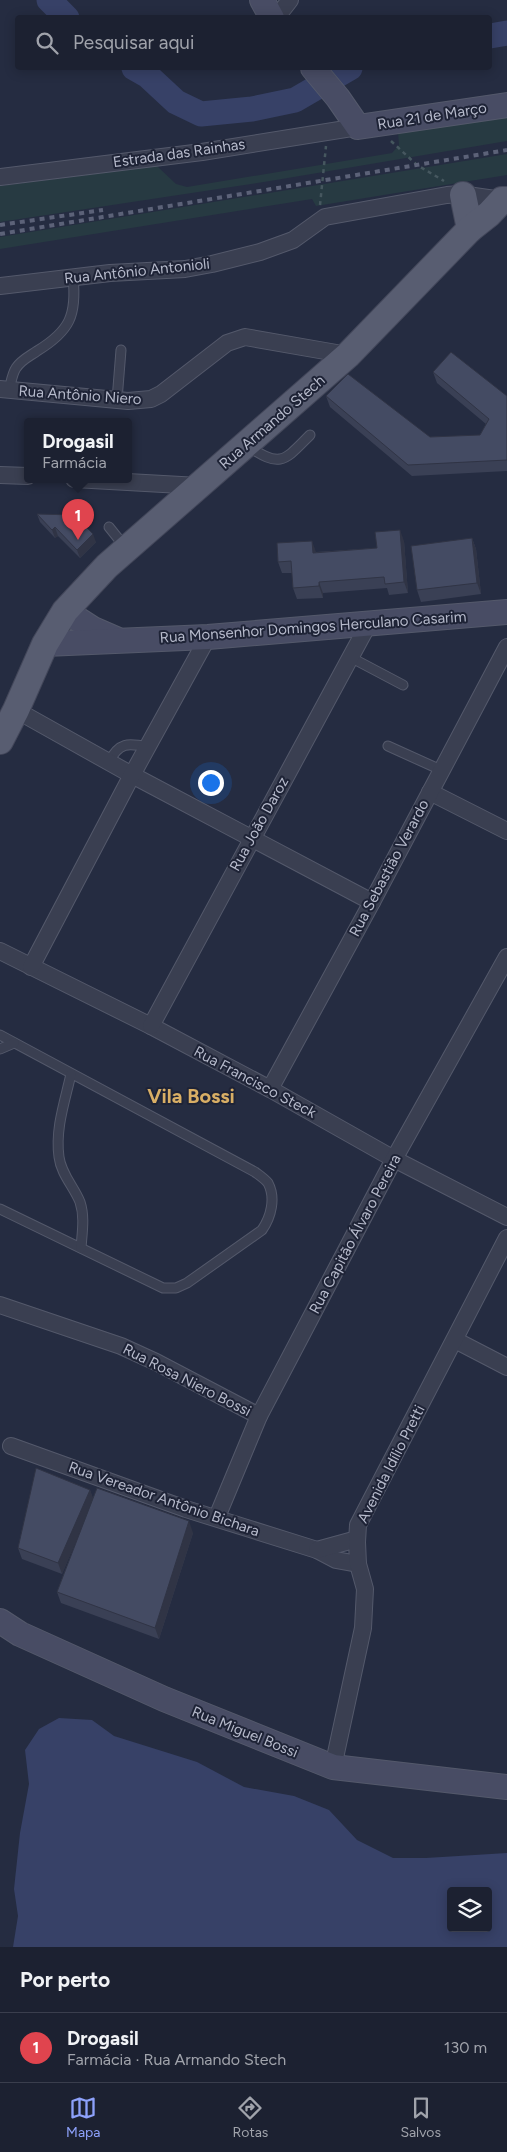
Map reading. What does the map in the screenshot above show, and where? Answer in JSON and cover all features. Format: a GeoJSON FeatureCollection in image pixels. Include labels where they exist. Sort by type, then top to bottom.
{"type":"FeatureCollection","features":[{"type":"Feature","properties":{"kind":"main road"},"geometry":{"type":"LineString","coordinates":[[262,0],[270,15]]}},
{"type":"Feature","properties":{"kind":"main road"},"geometry":{"type":"LineString","coordinates":[[315,70],[338,98],[368,126]]}},
{"type":"Feature","properties":{"kind":"main road","name":"Rua 21 de Março"},"geometry":{"type":"LineString","coordinates":[[368,126],[507,105]]}},
{"type":"Feature","properties":{"kind":"main road"},"geometry":{"type":"LineString","coordinates":[[461,195],[470,229]]}},
{"type":"Feature","properties":{"kind":"main road","name":"Rua Armando Stech"},"geometry":{"type":"LineString","coordinates":[[0,741],[45,644],[65,611],[127,549],[348,355],[470,229],[504,200]]}},
{"type":"Feature","properties":{"kind":"main road","name":"Rua Monsenhor Domingos Herculano Casarim"},"geometry":{"type":"LineString","coordinates":[[65,611],[93,629],[120,640]]}},
{"type":"Feature","properties":{"kind":"main road","name":"Rua Monsenhor Domingos Herculano Casarim"},"geometry":{"type":"LineString","coordinates":[[45,644],[208,637],[369,622],[507,612]]}},
{"type":"Feature","properties":{"kind":"main road","name":"Rua Miguel Bossi"},"geometry":{"type":"LineString","coordinates":[[0,1621],[20,1634],[164,1699],[333,1767],[507,1787]]}},
{"type":"Feature","properties":{"kind":"street"},"geometry":{"type":"LineString","coordinates":[[278,15],[290,0]]}},
{"type":"Feature","properties":{"kind":"street","name":"Estrada das Rainhas"},"geometry":{"type":"LineString","coordinates":[[0,177],[202,152],[368,126]]}},
{"type":"Feature","properties":{"kind":"street","name":"Rua Antônio Antonioli"},"geometry":{"type":"LineString","coordinates":[[0,286],[110,273],[157,272],[212,264],[260,252],[286,242],[301,235],[319,221],[337,214],[461,195],[504,200]]}},
{"type":"Feature","properties":{"kind":"street","name":"Rua Antônio Niero"},"geometry":{"type":"LineString","coordinates":[[4,390],[117,400],[151,399],[161,394],[226,343],[245,337],[348,355]]}},
{"type":"Feature","properties":{"kind":"street"},"geometry":{"type":"LineString","coordinates":[[0,475],[24,476]]}},
{"type":"Feature","properties":{"kind":"street"},"geometry":{"type":"LineString","coordinates":[[132,482],[199,486]]}},
{"type":"Feature","properties":{"kind":"street","name":"Rua João Daroz"},"geometry":{"type":"LineString","coordinates":[[151,1026],[369,622]]}},
{"type":"Feature","properties":{"kind":"street"},"geometry":{"type":"LineString","coordinates":[[31,967],[132,775],[208,637]]}},
{"type":"Feature","properties":{"kind":"street","name":"Rua Sebastião Verardo"},"geometry":{"type":"LineString","coordinates":[[270,1089],[372,902],[507,646]]}},
{"type":"Feature","properties":{"kind":"street"},"geometry":{"type":"LineString","coordinates":[[16,710],[132,775],[372,902]]}},
{"type":"Feature","properties":{"kind":"street"},"geometry":{"type":"LineString","coordinates":[[430,792],[507,831]]}},
{"type":"Feature","properties":{"kind":"street","name":"Rua Francisco Steck"},"geometry":{"type":"LineString","coordinates":[[0,951],[151,1026],[270,1089],[394,1159],[507,1217]]}},
{"type":"Feature","properties":{"kind":"street","name":"Rua Capitão Álvaro Pereira"},"geometry":{"type":"LineString","coordinates":[[217,1517],[259,1416],[394,1159],[507,957]]}},
{"type":"Feature","properties":{"kind":"street","name":"Avenida Idílio Pretti"},"geometry":{"type":"LineString","coordinates":[[333,1767],[363,1628],[365,1589],[358,1564],[358,1525],[507,1238]]}},
{"type":"Feature","properties":{"kind":"street","name":"Rua Rosa Niero Bossi"},"geometry":{"type":"LineString","coordinates":[[0,1305],[121,1346],[156,1362],[259,1416]]}},
{"type":"Feature","properties":{"kind":"street"},"geometry":{"type":"LineString","coordinates":[[455,1340],[507,1367]]}},
{"type":"Feature","properties":{"kind":"street","name":"Rua Vereador Antônio Bichara"},"geometry":{"type":"LineString","coordinates":[[11,1446],[186,1509],[217,1517],[317,1550],[336,1560],[358,1564]]}},
{"type":"Feature","properties":{"kind":"street"},"geometry":{"type":"LineString","coordinates":[[317,1550],[357,1539]]}},
{"type":"Feature","properties":{"kind":"lane"},"geometry":{"type":"LineString","coordinates":[[4,390],[21,362],[61,334],[68,324],[75,299],[73,277]]}},
{"type":"Feature","properties":{"kind":"lane"},"geometry":{"type":"LineString","coordinates":[[117,400],[122,350]]}},
{"type":"Feature","properties":{"kind":"lane"},"geometry":{"type":"LineString","coordinates":[[246,444],[265,458],[276,460],[287,458],[310,435]]}},
{"type":"Feature","properties":{"kind":"lane"},"geometry":{"type":"LineString","coordinates":[[109,527],[127,549]]}},
{"type":"Feature","properties":{"kind":"lane"},"geometry":{"type":"LineString","coordinates":[[350,657],[403,684]]}},
{"type":"Feature","properties":{"kind":"lane"},"geometry":{"type":"LineString","coordinates":[[109,762],[114,751],[120,746],[135,744],[148,747]]}},
{"type":"Feature","properties":{"kind":"lane"},"geometry":{"type":"LineString","coordinates":[[388,746],[442,770]]}},
{"type":"Feature","properties":{"kind":"lane"},"geometry":{"type":"LineString","coordinates":[[0,1036],[256,1172],[267,1182],[271,1193],[271,1210],[268,1221],[262,1230],[187,1283],[176,1288],[163,1288],[0,1209]]}},
{"type":"Feature","properties":{"kind":"lane"},"geometry":{"type":"LineString","coordinates":[[0,1049],[14,1043]]}},
{"type":"Feature","properties":{"kind":"lane"},"geometry":{"type":"LineString","coordinates":[[71,1074],[59,1126],[59,1158],[66,1178],[80,1203],[83,1228],[81,1248]]}},
{"type":"Feature","properties":{"kind":"path"},"geometry":{"type":"LineString","coordinates":[[368,126],[391,140],[417,165],[443,180],[461,195]]}},
{"type":"Feature","properties":{"kind":"path"},"geometry":{"type":"LineString","coordinates":[[319,221],[321,181],[328,132]]}},
{"type":"Feature","properties":{"kind":"shaded area"},"geometry":{"type":"Polygon","coordinates":[[[507,112],[507,141],[270,181],[0,222],[0,186],[157,166],[176,184],[187,187],[392,153],[399,145],[398,132],[507,112]]]}},
{"type":"Feature","properties":{"kind":"shaded area"},"geometry":{"type":"Polygon","coordinates":[[[507,154],[507,175],[316,206],[312,199],[0,249],[0,237],[507,154]]]}},
{"type":"Feature","properties":{"kind":"water"},"geometry":{"type":"Polygon","coordinates":[[[59,1718],[92,1720],[114,1736],[197,1762],[244,1787],[294,1796],[329,1810],[357,1840],[393,1858],[507,1853],[507,1947],[13,1947],[18,1916],[14,1889],[20,1833],[29,1784],[25,1750],[39,1729],[59,1718]]]}},
{"type":"Feature","properties":{"kind":"building"},"geometry":{"type":"Polygon","coordinates":[[[451,352],[507,396],[507,460],[408,465],[326,396],[348,374],[430,437],[480,435],[489,419],[433,372],[451,352]]]}},
{"type":"Feature","properties":{"kind":"building"},"geometry":{"type":"Polygon","coordinates":[[[37,514],[74,515],[93,534],[77,550],[55,527],[52,530],[37,514]]]}},
{"type":"Feature","properties":{"kind":"building"},"geometry":{"type":"Polygon","coordinates":[[[400,530],[404,582],[385,584],[384,577],[319,582],[319,586],[293,588],[291,561],[278,562],[277,543],[312,541],[313,553],[377,548],[375,532],[400,530]]]}},
{"type":"Feature","properties":{"kind":"building"},"geometry":{"type":"Polygon","coordinates":[[[472,538],[477,583],[417,590],[411,546],[472,538]]]}},
{"type":"Feature","properties":{"kind":"building"},"geometry":{"type":"Polygon","coordinates":[[[36,1468],[90,1490],[58,1563],[18,1548],[36,1468]]]}},
{"type":"Feature","properties":{"kind":"building"},"geometry":{"type":"Polygon","coordinates":[[[97,1488],[189,1521],[155,1628],[57,1592],[97,1488]]]}},
{"type":"Feature","properties":{"kind":"waterway"},"geometry":{"type":"LineString","coordinates":[[49,0],[64,15]]}},
{"type":"Feature","properties":{"kind":"waterway"},"geometry":{"type":"LineString","coordinates":[[492,36],[507,33]]}},
{"type":"Feature","properties":{"kind":"waterway"},"geometry":{"type":"LineString","coordinates":[[138,70],[148,76],[176,102],[201,114],[252,109],[295,100],[347,70]]}},
{"type":"Feature","properties":{"kind":"railway"},"geometry":{"type":"LineString","coordinates":[[0,234],[507,150]]}},
{"type":"Feature","properties":{"kind":"railway"},"geometry":{"type":"LineString","coordinates":[[0,225],[103,210]]}},
{"type":"Feature","properties":{"kind":"place","name":"Drogasil"},"geometry":{"type":"Point","coordinates":[78,540]}},
{"type":"Feature","properties":{"kind":"district","name":"Vila Bossi"},"geometry":{"type":"Point","coordinates":[191,1096]}}]}
